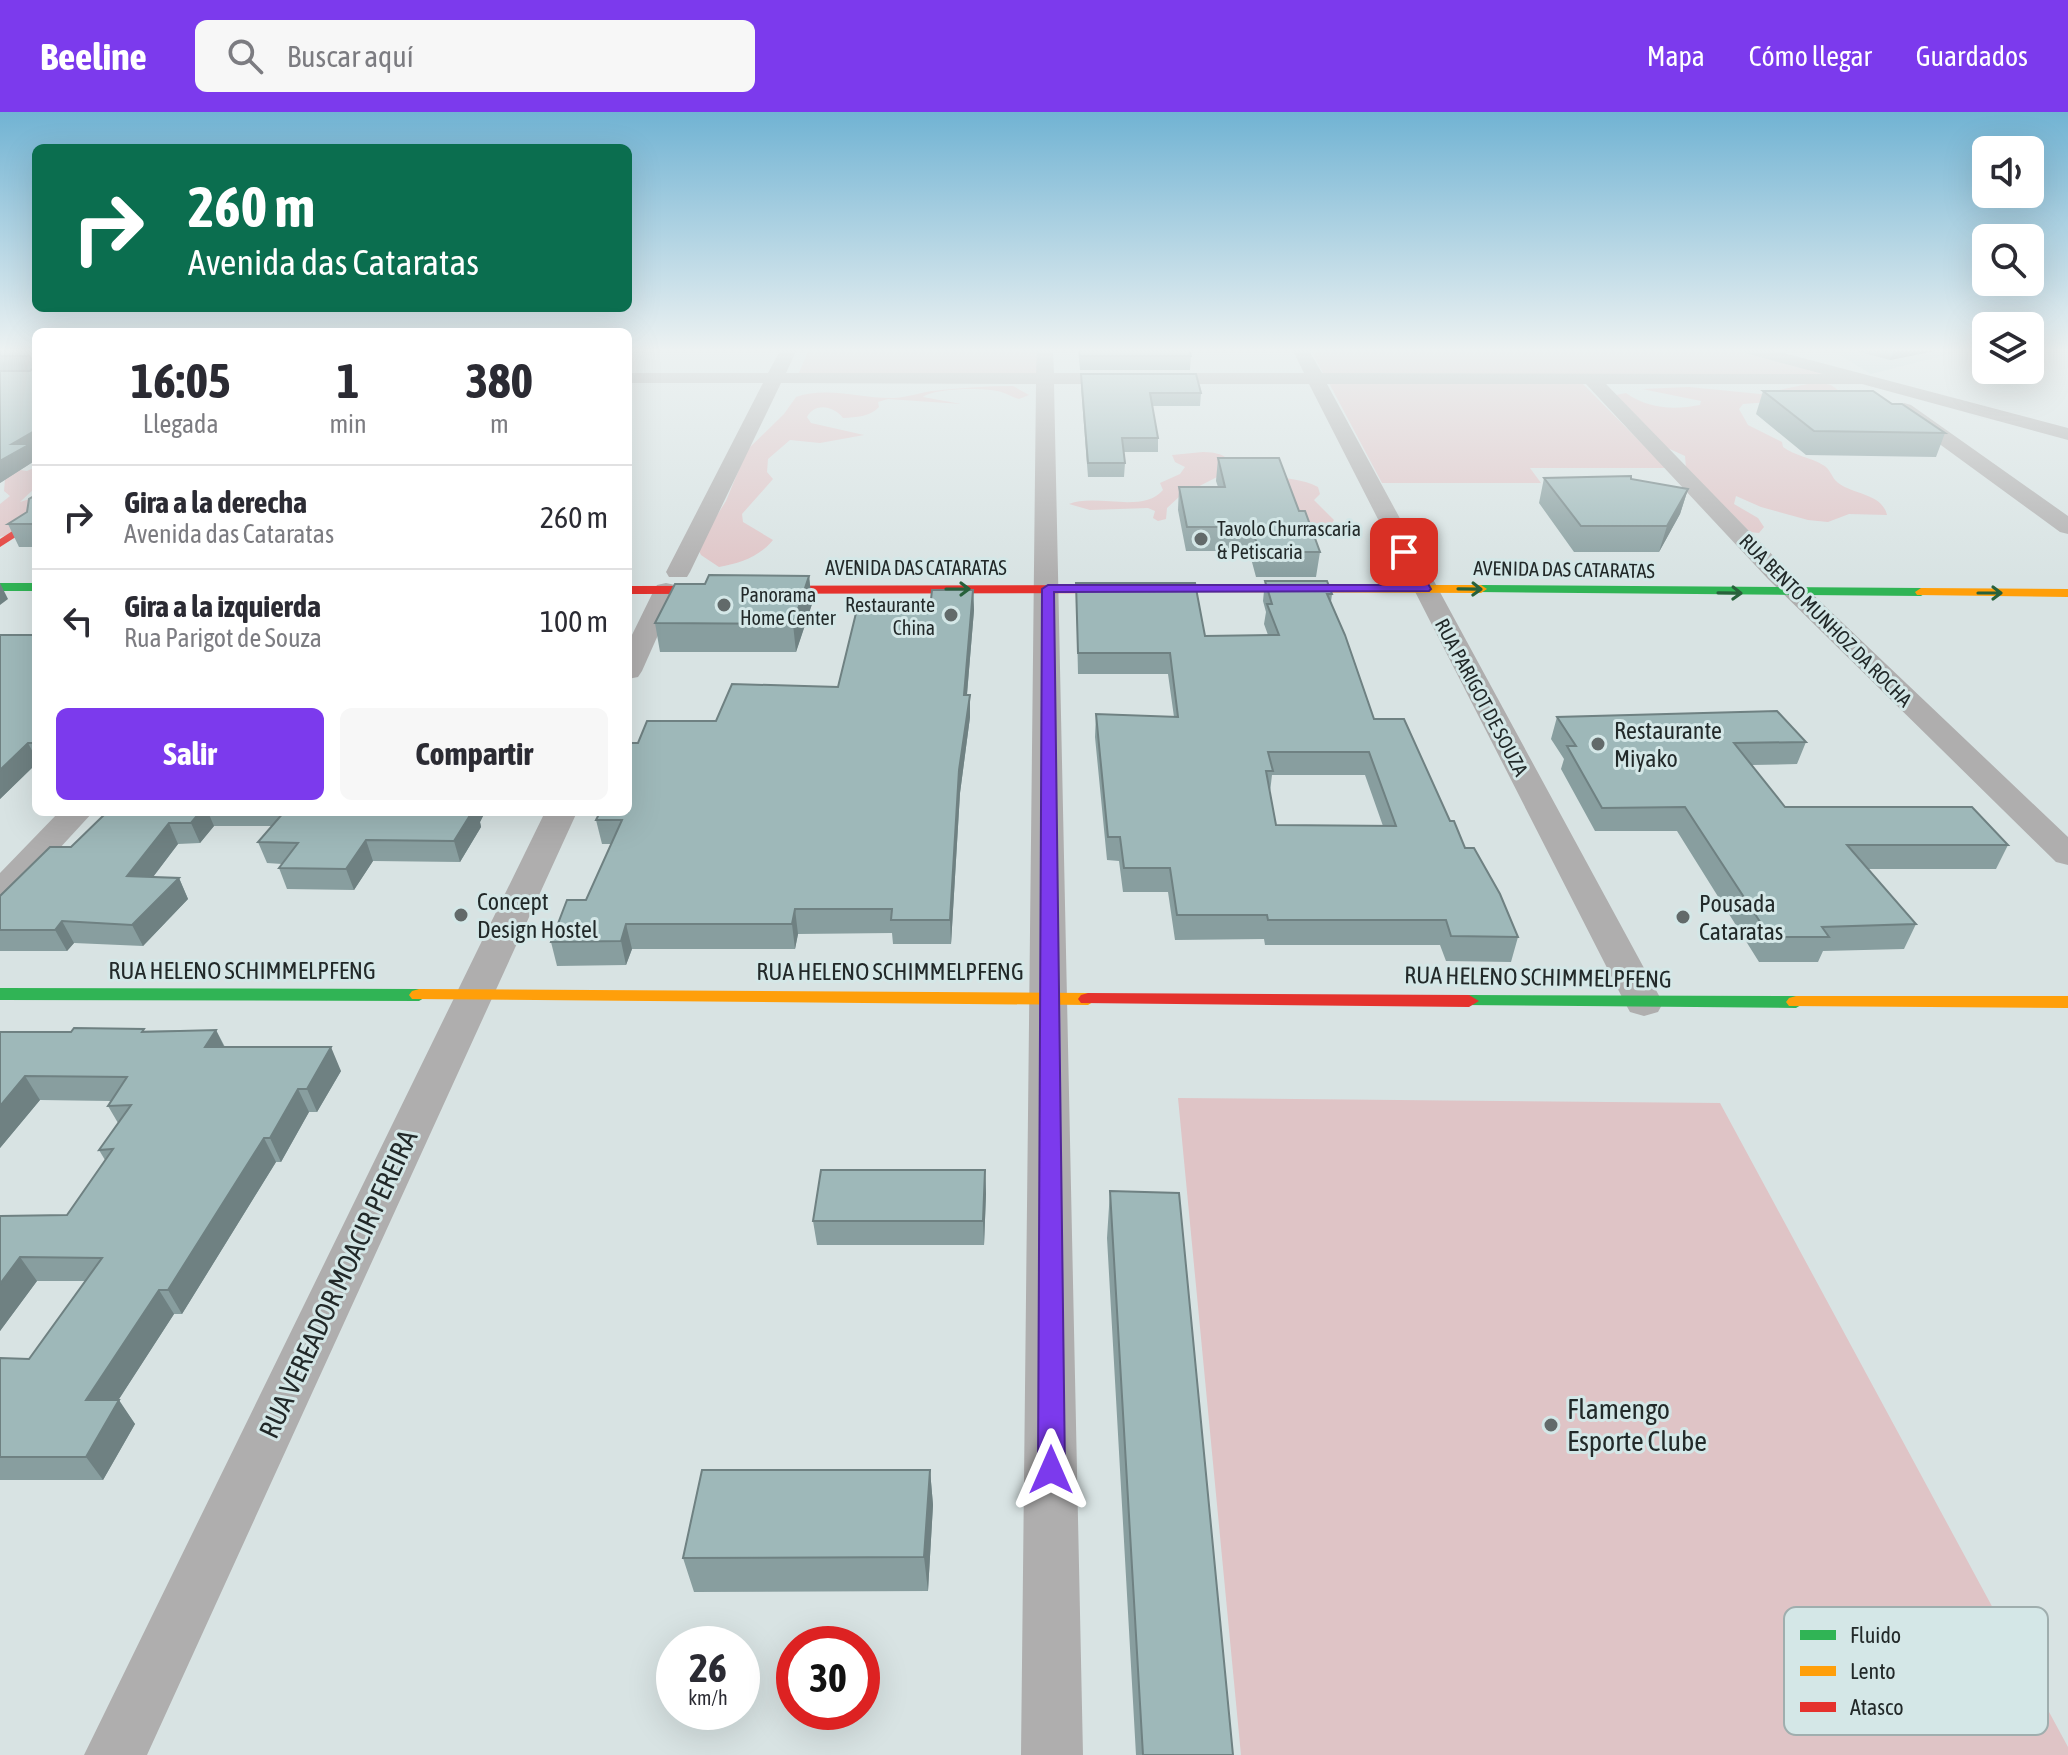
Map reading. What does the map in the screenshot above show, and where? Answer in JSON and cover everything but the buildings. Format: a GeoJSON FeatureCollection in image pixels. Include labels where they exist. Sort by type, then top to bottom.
{"type":"FeatureCollection","features":[{"type":"Feature","properties":{"kind":"main road"},"geometry":{"type":"LineString","coordinates":[[0,544],[32,522]]}},
{"type":"Feature","properties":{"kind":"main road"},"geometry":{"type":"LineString","coordinates":[[0,572],[32,572]]}},
{"type":"Feature","properties":{"kind":"main road","name":"AVENIDA DAS CATARATAS"},"geometry":{"type":"LineString","coordinates":[[632,572],[672,581]]}},
{"type":"Feature","properties":{"kind":"main road","name":"AVENIDA DAS CATARATAS"},"geometry":{"type":"LineString","coordinates":[[632,589],[672,581],[1419,580],[1777,574],[2037,574]]}},
{"type":"Feature","properties":{"kind":"main road","name":"AVENIDA DAS CATARATAS"},"geometry":{"type":"LineString","coordinates":[[1419,580],[1797,594],[2068,593]]}},
{"type":"Feature","properties":{"kind":"main road"},"geometry":{"type":"LineString","coordinates":[[0,587],[32,587]]}},
{"type":"Feature","properties":{"kind":"main road","name":"RUA HELENO SCHIMMELPFENG"},"geometry":{"type":"LineString","coordinates":[[0,994],[476,993],[1644,1003],[2068,1002]]}},
{"type":"Feature","properties":{"kind":"street"},"geometry":{"type":"LineString","coordinates":[[632,663],[750,426]]}},
{"type":"Feature","properties":{"kind":"street"},"geometry":{"type":"LineString","coordinates":[[1046,426],[1052,1755]]}},
{"type":"Feature","properties":{"kind":"street","name":"RUA PARIGOT DE SOUZA"},"geometry":{"type":"LineString","coordinates":[[1340,426],[1644,1003]]}},
{"type":"Feature","properties":{"kind":"street","name":"RUA BENTO MUNHOZ DA ROCHA"},"geometry":{"type":"LineString","coordinates":[[1636,426],[1797,594],[2068,855]]}},
{"type":"Feature","properties":{"kind":"street"},"geometry":{"type":"LineString","coordinates":[[1927,426],[2068,527]]}},
{"type":"Feature","properties":{"kind":"street"},"geometry":{"type":"LineString","coordinates":[[2037,426],[2068,434]]}},
{"type":"Feature","properties":{"kind":"street"},"geometry":{"type":"LineString","coordinates":[[0,893],[73,816]]}},
{"type":"Feature","properties":{"kind":"street","name":"RUA VEREADOR MOACIR PEREIRA"},"geometry":{"type":"LineString","coordinates":[[115,1755],[559,816]]}},
{"type":"Feature","properties":{"kind":"shaded area"},"geometry":{"type":"Polygon","coordinates":[[[772,426],[823,426],[864,435],[820,443],[790,440],[768,459],[767,472],[773,479],[742,514],[743,522],[773,540],[755,555],[719,567],[701,555],[697,547],[726,501],[747,450],[772,426]]]}},
{"type":"Feature","properties":{"kind":"shaded area"},"geometry":{"type":"Polygon","coordinates":[[[1352,426],[1624,426],[1666,468],[1530,468],[1541,483],[1382,483],[1352,426]]]}},
{"type":"Feature","properties":{"kind":"shaded area"},"geometry":{"type":"Polygon","coordinates":[[[1644,426],[1749,426],[1782,442],[1788,450],[1823,465],[1841,485],[1879,502],[1887,515],[1849,514],[1828,522],[1808,520],[1761,507],[1736,496],[1734,504],[1758,518],[1764,527],[1759,533],[1750,532],[1686,468],[1685,456],[1661,445],[1644,426]]]}},
{"type":"Feature","properties":{"kind":"shaded area"},"geometry":{"type":"Polygon","coordinates":[[[1203,452],[1222,455],[1252,473],[1299,480],[1318,487],[1320,494],[1314,500],[1334,520],[1330,527],[1315,529],[1217,477],[1180,496],[1167,508],[1166,519],[1158,521],[1153,518],[1155,511],[1148,508],[1090,510],[1069,504],[1080,501],[1144,501],[1163,490],[1160,483],[1180,474],[1185,467],[1175,462],[1172,455],[1203,452]]]}},
{"type":"Feature","properties":{"kind":"shaded area"},"geometry":{"type":"Polygon","coordinates":[[[6,468],[32,469],[32,491],[20,502],[32,498],[32,529],[0,537],[0,504],[10,496],[4,491],[6,468]]]}},
{"type":"Feature","properties":{"kind":"shaded area","name":"Flamengo Esporte Clube"},"geometry":{"type":"Polygon","coordinates":[[[1178,1098],[1720,1103],[1992,1607],[1784,1607],[1784,1735],[2048,1735],[2048,1710],[2068,1747],[2068,1755],[1241,1755],[1178,1098]]]}},
{"type":"Feature","properties":{"kind":"traffic: fast"},"geometry":{"type":"LineString","coordinates":[[0,587],[32,587]]}},
{"type":"Feature","properties":{"kind":"traffic: fast"},"geometry":{"type":"LineString","coordinates":[[1481,589],[1921,592]]}},
{"type":"Feature","properties":{"kind":"traffic: fast"},"geometry":{"type":"LineString","coordinates":[[0,994],[419,995]]}},
{"type":"Feature","properties":{"kind":"traffic: fast"},"geometry":{"type":"LineString","coordinates":[[1469,1001],[1796,1002]]}},
{"type":"Feature","properties":{"kind":"traffic: slow"},"geometry":{"type":"LineString","coordinates":[[1168,589],[1481,589]]}},
{"type":"Feature","properties":{"kind":"traffic: slow"},"geometry":{"type":"LineString","coordinates":[[1921,592],[2068,593]]}},
{"type":"Feature","properties":{"kind":"traffic: slow"},"geometry":{"type":"LineString","coordinates":[[419,995],[1088,999]]}},
{"type":"Feature","properties":{"kind":"traffic: slow"},"geometry":{"type":"LineString","coordinates":[[1796,1002],[2068,1002]]}},
{"type":"Feature","properties":{"kind":"traffic: jam"},"geometry":{"type":"LineString","coordinates":[[0,544],[32,522]]}},
{"type":"Feature","properties":{"kind":"traffic: jam"},"geometry":{"type":"LineString","coordinates":[[632,590],[1168,589]]}},
{"type":"Feature","properties":{"kind":"traffic: jam"},"geometry":{"type":"LineString","coordinates":[[1088,999],[1469,1001]]}},
{"type":"Feature","properties":{"kind":"place","name":"Tavolo Churrascaria & Petiscaria"},"geometry":{"type":"Point","coordinates":[1201,539]}},
{"type":"Feature","properties":{"kind":"place","name":"Panorama Home Center"},"geometry":{"type":"Point","coordinates":[724,605]}},
{"type":"Feature","properties":{"kind":"place","name":"Restaurante China"},"geometry":{"type":"Point","coordinates":[951,615]}},
{"type":"Feature","properties":{"kind":"place","name":"Restaurante Miyako"},"geometry":{"type":"Point","coordinates":[1598,744]}},
{"type":"Feature","properties":{"kind":"place","name":"Concept Design Hostel"},"geometry":{"type":"Point","coordinates":[461,915]}},
{"type":"Feature","properties":{"kind":"place","name":"Pousada Cataratas"},"geometry":{"type":"Point","coordinates":[1683,917]}},
{"type":"Feature","properties":{"kind":"place","name":"Flamengo Esporte Clube"},"geometry":{"type":"Point","coordinates":[1551,1425]}},
{"type":"Feature","properties":{"kind":"route"},"geometry":{"type":"LineString","coordinates":[[1051,1470],[1048,589],[1425,589],[1404,552]]}}]}
